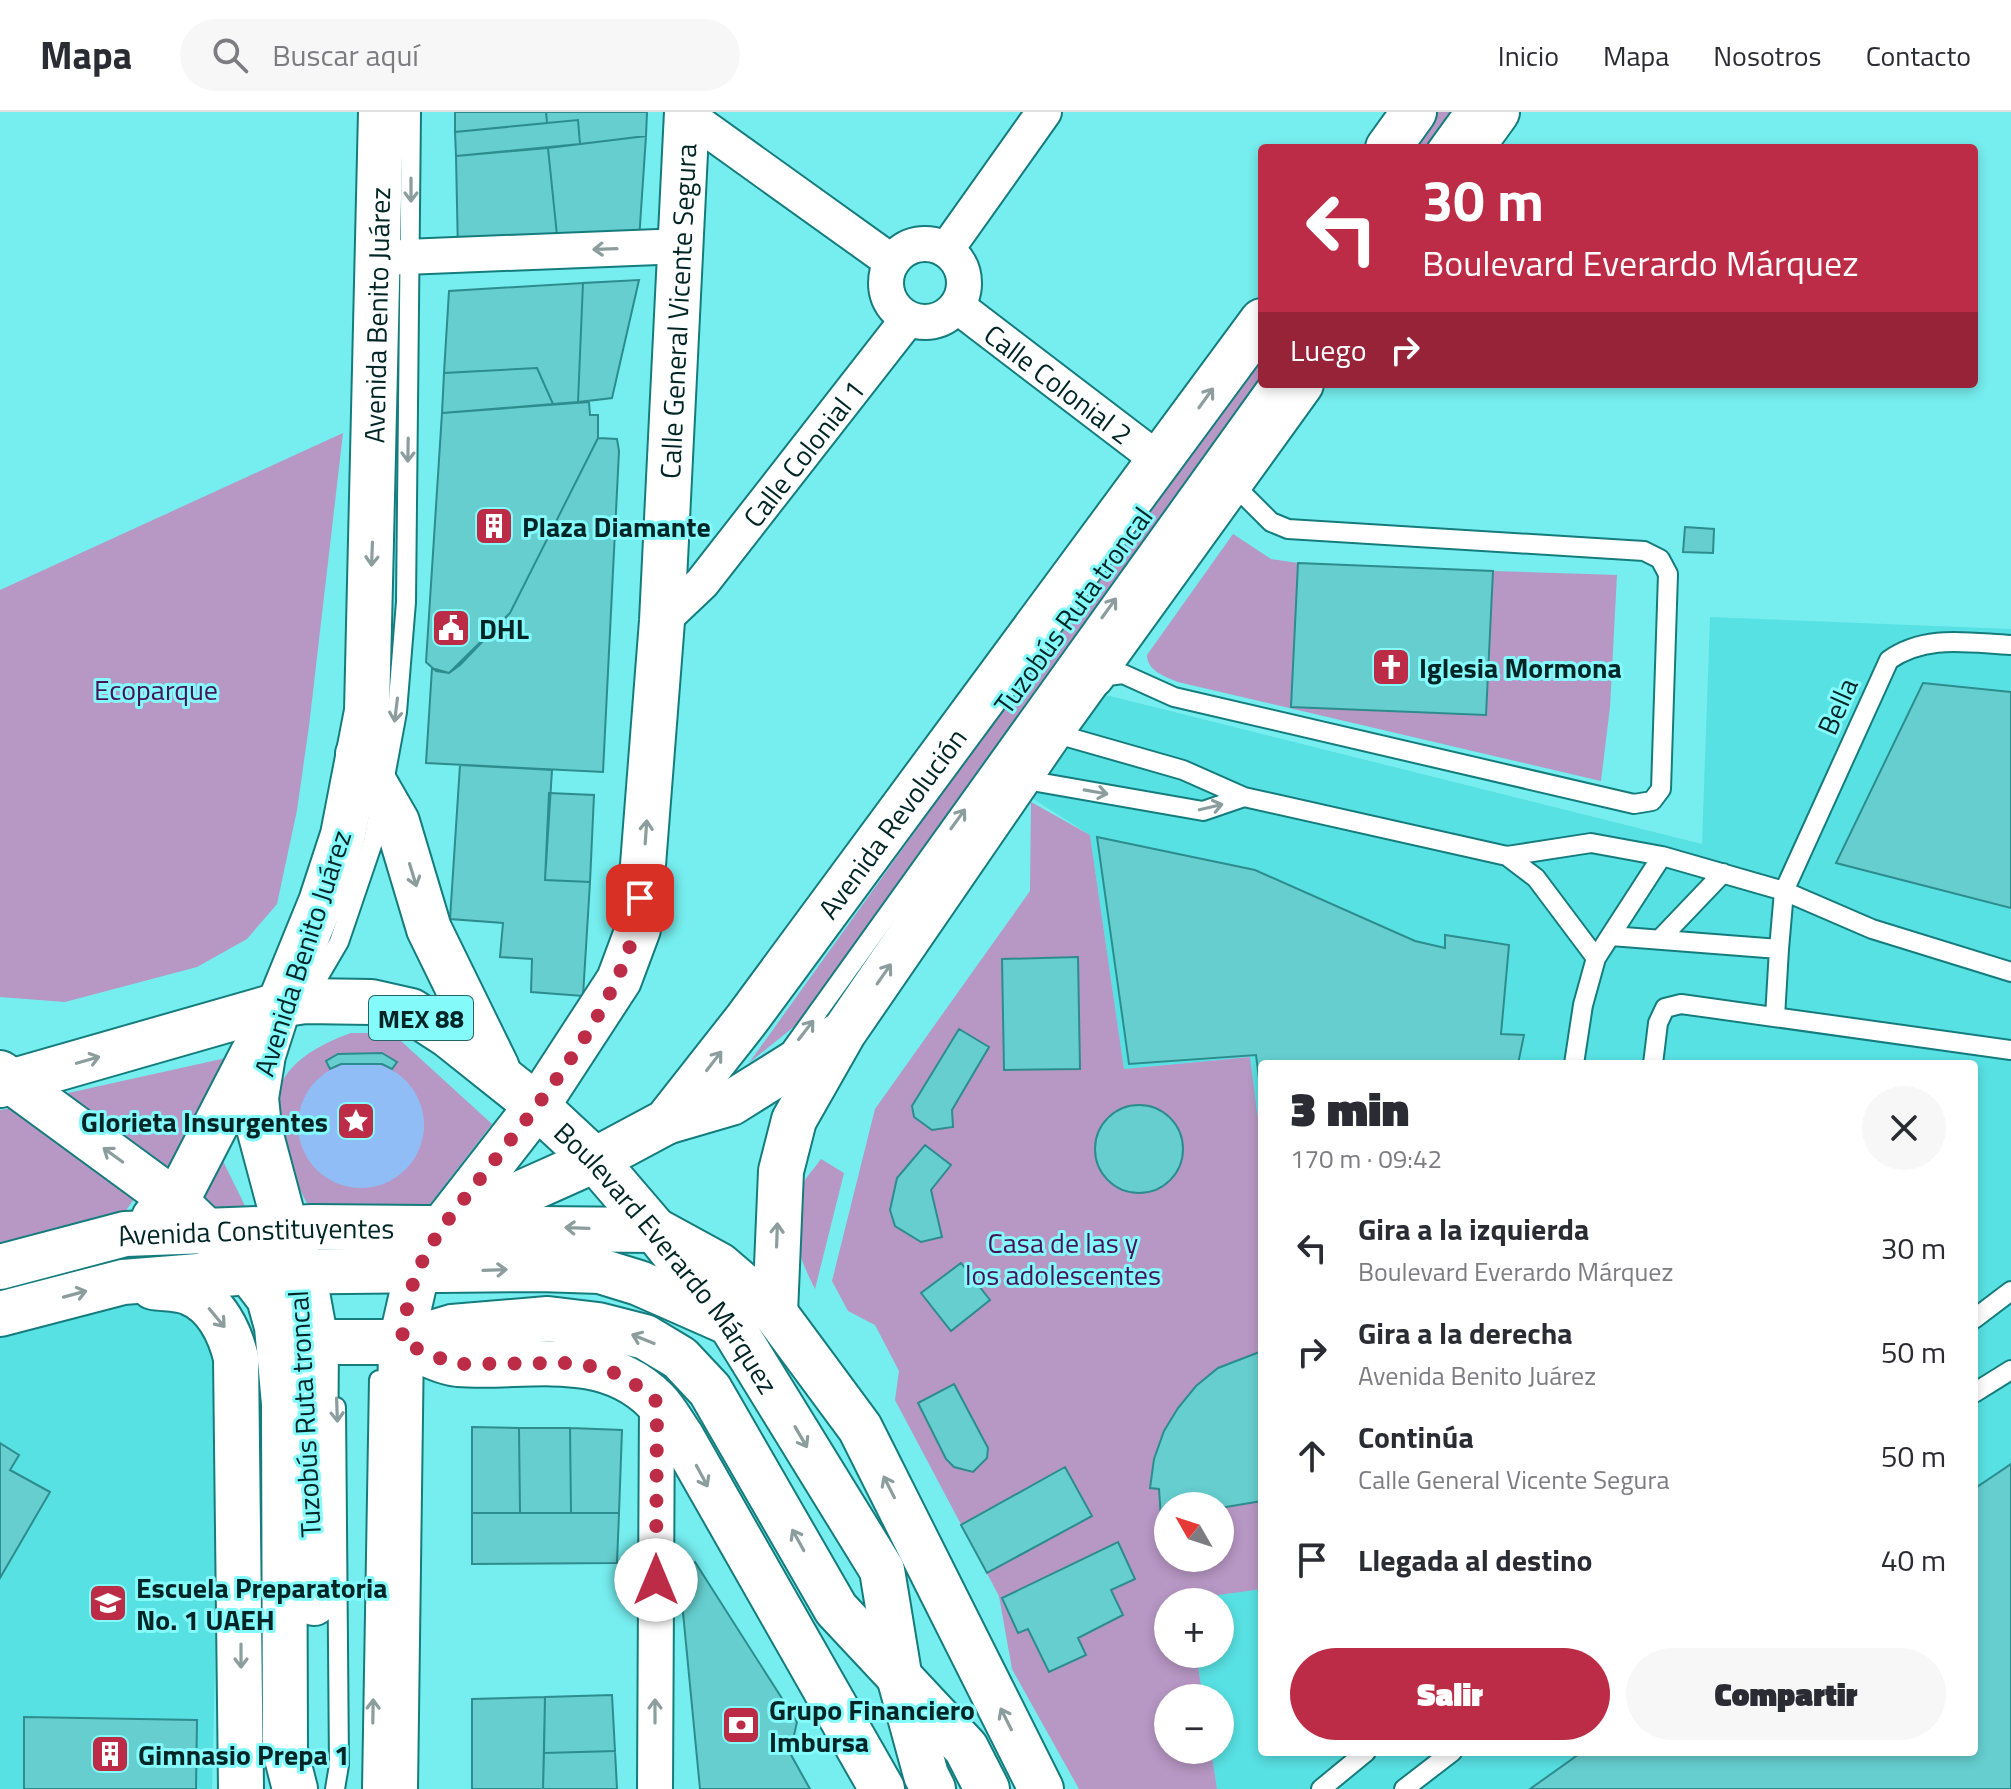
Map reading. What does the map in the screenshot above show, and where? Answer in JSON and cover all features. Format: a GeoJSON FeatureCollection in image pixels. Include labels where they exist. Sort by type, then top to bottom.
{"type":"FeatureCollection","features":[{"type":"Feature","properties":{"kind":"main road","name":"Avenida Benito Juárez"},"geometry":{"type":"LineString","coordinates":[[311,1789],[315,1272],[259,1128],[256,1098],[263,1055],[292,1003],[343,835],[367,711],[395,258],[381,112]]}},
{"type":"Feature","properties":{"kind":"main road"},"geometry":{"type":"LineString","coordinates":[[1391,144],[1414,112]]}},
{"type":"Feature","properties":{"kind":"main road"},"geometry":{"type":"LineString","coordinates":[[1474,144],[1497,112]]}},
{"type":"Feature","properties":{"kind":"main road","name":"Calle General Vicente Segura"},"geometry":{"type":"LineString","coordinates":[[537,1106],[619,980],[638,929],[662,621],[683,246],[687,114]]}},
{"type":"Feature","properties":{"kind":"main road","name":"Avenida Revolución"},"geometry":{"type":"LineString","coordinates":[[441,1229],[601,1167],[666,1122],[1258,326]]}},
{"type":"Feature","properties":{"kind":"main road"},"geometry":{"type":"LineString","coordinates":[[775,1313],[781,1171],[794,1120],[844,1032],[1050,732],[1298,388]]}},
{"type":"Feature","properties":{"kind":"main road"},"geometry":{"type":"LineString","coordinates":[[358,754],[397,822],[429,929],[501,1077]]}},
{"type":"Feature","properties":{"kind":"main road","name":"Boulevard Everardo Márquez"},"geometry":{"type":"LineString","coordinates":[[4,1080],[292,1003],[371,1002],[411,1011],[501,1077],[537,1106],[601,1167],[730,1323],[882,1570],[900,1680],[926,1775],[933,1789]]}},
{"type":"Feature","properties":{"kind":"main road"},"geometry":{"type":"LineString","coordinates":[[125,1234],[176,1202],[292,1003]]}},
{"type":"Feature","properties":{"kind":"main road"},"geometry":{"type":"LineString","coordinates":[[666,1122],[731,1103],[844,1032]]}},
{"type":"Feature","properties":{"kind":"main road"},"geometry":{"type":"LineString","coordinates":[[4,1080],[176,1202],[249,1272],[269,1298],[282,1365],[285,1750],[295,1789]]}},
{"type":"Feature","properties":{"kind":"main road"},"geometry":{"type":"LineString","coordinates":[[395,1789],[390,1342],[410,1272],[537,1106]]}},
{"type":"Feature","properties":{"kind":"main road","name":"Avenida Constituyentes"},"geometry":{"type":"LineString","coordinates":[[0,1267],[125,1234],[210,1232],[315,1272],[441,1229],[520,1226],[655,1230],[719,1265],[775,1313]]}},
{"type":"Feature","properties":{"kind":"main road","name":"Avenida Constituyentes"},"geometry":{"type":"LineString","coordinates":[[0,1314],[123,1282],[249,1272],[600,1271],[639,1283],[730,1323]]}},
{"type":"Feature","properties":{"kind":"main road","name":"Boulevard Everardo Márquez"},"geometry":{"type":"LineString","coordinates":[[315,1272],[390,1342],[454,1364],[574,1363],[606,1369],[631,1381],[657,1402],[681,1436],[882,1789]]}},
{"type":"Feature","properties":{"kind":"main road"},"geometry":{"type":"LineString","coordinates":[[123,1282],[192,1293],[215,1313],[231,1335],[236,1358],[241,1789]]}},
{"type":"Feature","properties":{"kind":"main road","name":"Boulevard Everardo Márquez"},"geometry":{"type":"LineString","coordinates":[[775,1313],[860,1428],[1041,1789]]}},
{"type":"Feature","properties":{"kind":"main road","name":"Boulevard Everardo Márquez"},"geometry":{"type":"LineString","coordinates":[[390,1342],[452,1327],[548,1319],[598,1325],[645,1337],[680,1358],[710,1390],[836,1609],[966,1748],[987,1789]]}},
{"type":"Feature","properties":{"kind":"street"},"geometry":{"type":"LineString","coordinates":[[946,250],[1044,112]]}},
{"type":"Feature","properties":{"kind":"street"},"geometry":{"type":"LineString","coordinates":[[687,114],[892,262]]}},
{"type":"Feature","properties":{"kind":"street"},"geometry":{"type":"LineString","coordinates":[[923,244],[946,250],[956,259],[964,281],[957,306],[934,321],[908,319],[889,300],[886,287],[892,262],[900,252],[923,244]]}},
{"type":"Feature","properties":{"kind":"street"},"geometry":{"type":"LineString","coordinates":[[395,258],[683,246]]}},
{"type":"Feature","properties":{"kind":"street","name":"Calle Colonial 2"},"geometry":{"type":"LineString","coordinates":[[957,306],[1160,461]]}},
{"type":"Feature","properties":{"kind":"street","name":"Calle Colonial 1"},"geometry":{"type":"LineString","coordinates":[[662,621],[711,572],[908,319]]}},
{"type":"Feature","properties":{"kind":"street"},"geometry":{"type":"LineString","coordinates":[[655,1789],[657,1402]]}},
{"type":"Feature","properties":{"kind":"lane"},"geometry":{"type":"LineString","coordinates":[[292,1003],[339,942],[373,842],[397,712],[406,602],[395,258],[411,112]]}},
{"type":"Feature","properties":{"kind":"lane"},"geometry":{"type":"LineString","coordinates":[[1440,144],[1463,112]]}},
{"type":"Feature","properties":{"kind":"lane","name":"Tuzobús Ruta troncal"},"geometry":{"type":"LineString","coordinates":[[601,1167],[731,1103],[792,1047],[826,1004],[1265,388]]}},
{"type":"Feature","properties":{"kind":"lane"},"geometry":{"type":"LineString","coordinates":[[1050,732],[1080,714],[1108,676],[1123,674],[1174,697],[1634,804],[1652,801],[1661,789],[1668,574],[1660,559],[1644,551],[1288,529],[1271,522],[1241,492],[1241,467]]}},
{"type":"Feature","properties":{"kind":"lane","name":"Bella"},"geometry":{"type":"LineString","coordinates":[[1775,1017],[1784,891],[1889,660],[1907,647],[1933,641],[2011,645]]}},
{"type":"Feature","properties":{"kind":"lane"},"geometry":{"type":"LineString","coordinates":[[1050,732],[1183,770],[1244,797],[1507,856],[1591,843],[1662,856],[1784,891],[1872,929],[2011,972]]}},
{"type":"Feature","properties":{"kind":"lane"},"geometry":{"type":"LineString","coordinates":[[1019,779],[1203,811],[1244,797]]}},
{"type":"Feature","properties":{"kind":"lane"},"geometry":{"type":"LineString","coordinates":[[1507,856],[1536,878],[1596,958]]}},
{"type":"Feature","properties":{"kind":"lane"},"geometry":{"type":"LineString","coordinates":[[1575,1060],[1583,1005],[1596,958],[1662,856]]}},
{"type":"Feature","properties":{"kind":"lane"},"geometry":{"type":"LineString","coordinates":[[1660,939],[1723,873]]}},
{"type":"Feature","properties":{"kind":"lane"},"geometry":{"type":"LineString","coordinates":[[1611,936],[1779,949]]}},
{"type":"Feature","properties":{"kind":"lane"},"geometry":{"type":"LineString","coordinates":[[1653,1060],[1658,1023],[1665,1008],[1681,1004],[2011,1050]]}},
{"type":"Feature","properties":{"kind":"lane"},"geometry":{"type":"LineString","coordinates":[[1978,1316],[2011,1291]]}},
{"type":"Feature","properties":{"kind":"lane"},"geometry":{"type":"LineString","coordinates":[[372,1789],[390,1342]]}},
{"type":"Feature","properties":{"kind":"lane"},"geometry":{"type":"LineString","coordinates":[[1978,1391],[2011,1370]]}},
{"type":"Feature","properties":{"kind":"lane","name":"Tuzobús Ruta troncal"},"geometry":{"type":"LineString","coordinates":[[335,1789],[339,1765],[336,1387]]}},
{"type":"Feature","properties":{"kind":"lane"},"geometry":{"type":"LineString","coordinates":[[1321,1789],[1361,1756]]}},
{"type":"Feature","properties":{"kind":"lane"},"geometry":{"type":"LineString","coordinates":[[1404,1789],[1447,1756]]}},
{"type":"Feature","properties":{"kind":"shaded area"},"geometry":{"type":"Polygon","coordinates":[[[1710,617],[2011,629],[2011,1789],[1217,1789],[1213,1764],[1234,1764],[1234,1684],[1201,1684],[1198,1668],[1234,1668],[1234,1592],[1258,1589],[1258,1756],[1978,1756],[1978,1060],[1258,1060],[1258,1119],[1250,1057],[1124,1069],[1090,835],[1021,791],[1090,691],[1702,844],[1710,617]]]}},
{"type":"Feature","properties":{"kind":"shaded area"},"geometry":{"type":"Polygon","coordinates":[[[361,1062],[385,1066],[406,1080],[420,1101],[424,1125],[420,1149],[406,1170],[385,1184],[361,1188],[337,1184],[316,1170],[302,1149],[298,1125],[302,1101],[316,1080],[337,1066],[361,1062]]]}},
{"type":"Feature","properties":{"kind":"shaded area","name":"Escuela Preparatoria No. 1 UAEH"},"geometry":{"type":"Polygon","coordinates":[[[144,1292],[187,1309],[212,1340],[221,1416],[212,1789],[0,1789],[0,1326],[144,1292]]]}},
{"type":"Feature","properties":{"kind":"green space"},"geometry":{"type":"Polygon","coordinates":[[[1431,112],[1456,112],[1433,144],[1408,144],[1431,112]]]}},
{"type":"Feature","properties":{"kind":"green space"},"geometry":{"type":"Polygon","coordinates":[[[1258,354],[1258,388],[812,1012],[749,1063],[1258,354]]]}},
{"type":"Feature","properties":{"kind":"green space","name":"Ecoparque"},"geometry":{"type":"Polygon","coordinates":[[[343,433],[309,726],[297,810],[277,904],[247,939],[197,967],[65,1002],[0,997],[0,590],[343,433]]]}},
{"type":"Feature","properties":{"kind":"green space"},"geometry":{"type":"Polygon","coordinates":[[[1233,534],[1271,559],[1298,563],[1291,707],[1486,715],[1493,571],[1617,575],[1610,707],[1601,781],[1178,682],[1158,673],[1150,665],[1147,655],[1233,534]]]}},
{"type":"Feature","properties":{"kind":"green space","name":"Casa de las y los adolescentes"},"geometry":{"type":"Polygon","coordinates":[[[1031,802],[1090,835],[1124,1069],[1250,1057],[1258,1119],[1258,1590],[1234,1593],[1234,1588],[1154,1588],[1154,1668],[1198,1668],[1201,1684],[1154,1684],[1154,1764],[1213,1764],[1217,1789],[1079,1789],[1012,1669],[999,1596],[895,1400],[899,1371],[875,1325],[848,1311],[832,1281],[875,1109],[1030,891],[1031,802]]]}},
{"type":"Feature","properties":{"kind":"green space"},"geometry":{"type":"Polygon","coordinates":[[[351,1033],[378,1033],[401,1041],[492,1124],[420,1217],[313,1215],[286,1158],[275,1108],[280,1086],[293,1066],[316,1049],[351,1033]]]}},
{"type":"Feature","properties":{"kind":"green space"},"geometry":{"type":"Polygon","coordinates":[[[226,1058],[166,1175],[59,1095],[226,1058]]]}},
{"type":"Feature","properties":{"kind":"green space"},"geometry":{"type":"Polygon","coordinates":[[[12,1108],[134,1199],[125,1212],[0,1246],[0,1110],[12,1108]]]}},
{"type":"Feature","properties":{"kind":"green space"},"geometry":{"type":"Polygon","coordinates":[[[220,1155],[249,1214],[210,1214],[196,1201],[220,1155]]]}},
{"type":"Feature","properties":{"kind":"green space"},"geometry":{"type":"Polygon","coordinates":[[[821,1159],[844,1173],[815,1289],[796,1242],[794,1216],[801,1187],[821,1159]]]}},
{"type":"Feature","properties":{"kind":"building"},"geometry":{"type":"Polygon","coordinates":[[[455,112],[546,112],[547,123],[455,132],[455,112]]]}},
{"type":"Feature","properties":{"kind":"building"},"geometry":{"type":"Polygon","coordinates":[[[546,112],[647,112],[646,136],[580,144],[578,120],[547,123],[546,112]]]}},
{"type":"Feature","properties":{"kind":"building"},"geometry":{"type":"Polygon","coordinates":[[[578,120],[580,144],[456,156],[455,132],[578,120]]]}},
{"type":"Feature","properties":{"kind":"building"},"geometry":{"type":"Polygon","coordinates":[[[646,136],[639,240],[558,245],[548,148],[646,136]]]}},
{"type":"Feature","properties":{"kind":"building"},"geometry":{"type":"Polygon","coordinates":[[[548,148],[558,245],[458,253],[456,156],[548,148]]]}},
{"type":"Feature","properties":{"kind":"building"},"geometry":{"type":"Polygon","coordinates":[[[639,280],[612,398],[578,402],[583,283],[639,280]]]}},
{"type":"Feature","properties":{"kind":"building"},"geometry":{"type":"Polygon","coordinates":[[[583,283],[578,402],[553,404],[537,368],[444,373],[449,291],[583,283]]]}},
{"type":"Feature","properties":{"kind":"building"},"geometry":{"type":"Polygon","coordinates":[[[537,368],[553,404],[442,413],[444,373],[537,368]]]}},
{"type":"Feature","properties":{"kind":"building","name":"Plaza Diamante"},"geometry":{"type":"Polygon","coordinates":[[[589,402],[590,415],[598,415],[598,438],[510,613],[460,665],[449,673],[436,671],[426,662],[442,413],[589,402]]]}},
{"type":"Feature","properties":{"kind":"building"},"geometry":{"type":"Polygon","coordinates":[[[598,438],[617,439],[619,451],[603,772],[426,763],[432,668],[449,673],[510,613],[598,438]]]}},
{"type":"Feature","properties":{"kind":"building"},"geometry":{"type":"Polygon","coordinates":[[[1685,527],[1714,529],[1713,553],[1683,552],[1685,527]]]}},
{"type":"Feature","properties":{"kind":"building","name":"Iglesia Mormona"},"geometry":{"type":"Polygon","coordinates":[[[1298,563],[1493,571],[1486,715],[1291,707],[1298,563]]]}},
{"type":"Feature","properties":{"kind":"building"},"geometry":{"type":"Polygon","coordinates":[[[1923,683],[2011,692],[2011,908],[1836,863],[1923,683]]]}},
{"type":"Feature","properties":{"kind":"building"},"geometry":{"type":"Polygon","coordinates":[[[460,765],[552,770],[545,880],[590,882],[583,996],[531,992],[532,959],[500,957],[503,923],[450,919],[460,765]]]}},
{"type":"Feature","properties":{"kind":"building"},"geometry":{"type":"Polygon","coordinates":[[[549,793],[594,795],[590,882],[545,880],[549,793]]]}},
{"type":"Feature","properties":{"kind":"building"},"geometry":{"type":"Polygon","coordinates":[[[1097,837],[1255,870],[1415,941],[1445,948],[1445,935],[1509,945],[1501,1034],[1524,1035],[1519,1060],[1258,1060],[1258,1071],[1256,1055],[1129,1064],[1097,837]]]}},
{"type":"Feature","properties":{"kind":"building"},"geometry":{"type":"Polygon","coordinates":[[[1078,957],[1080,1069],[1004,1070],[1002,959],[1078,957]]]}},
{"type":"Feature","properties":{"kind":"building"},"geometry":{"type":"Polygon","coordinates":[[[959,1029],[989,1047],[952,1110],[953,1127],[932,1130],[914,1117],[912,1106],[959,1029]]]}},
{"type":"Feature","properties":{"kind":"building"},"geometry":{"type":"Polygon","coordinates":[[[382,1053],[397,1062],[392,1069],[382,1064],[341,1064],[330,1069],[326,1061],[338,1054],[382,1053]]]}},
{"type":"Feature","properties":{"kind":"building"},"geometry":{"type":"Polygon","coordinates":[[[1139,1105],[1156,1108],[1170,1118],[1180,1132],[1183,1149],[1180,1166],[1170,1180],[1156,1190],[1139,1193],[1122,1190],[1108,1180],[1098,1166],[1095,1149],[1098,1132],[1108,1118],[1122,1108],[1139,1105]]]}},
{"type":"Feature","properties":{"kind":"building"},"geometry":{"type":"Polygon","coordinates":[[[925,1145],[951,1165],[931,1190],[942,1237],[921,1242],[895,1226],[890,1210],[897,1178],[925,1145]]]}},
{"type":"Feature","properties":{"kind":"building"},"geometry":{"type":"Polygon","coordinates":[[[961,1263],[990,1300],[951,1331],[921,1293],[961,1263]]]}},
{"type":"Feature","properties":{"kind":"building"},"geometry":{"type":"Polygon","coordinates":[[[1258,1353],[1258,1502],[1234,1506],[1234,1492],[1159,1492],[1159,1489],[1150,1488],[1154,1459],[1164,1431],[1196,1386],[1218,1368],[1258,1353]]]}},
{"type":"Feature","properties":{"kind":"building"},"geometry":{"type":"Polygon","coordinates":[[[954,1384],[988,1448],[987,1458],[973,1472],[954,1467],[946,1459],[918,1403],[954,1384]]]}},
{"type":"Feature","properties":{"kind":"building"},"geometry":{"type":"Polygon","coordinates":[[[472,1427],[519,1428],[520,1513],[472,1513],[472,1427]]]}},
{"type":"Feature","properties":{"kind":"building"},"geometry":{"type":"Polygon","coordinates":[[[519,1428],[570,1428],[571,1513],[520,1513],[519,1428]]]}},
{"type":"Feature","properties":{"kind":"building"},"geometry":{"type":"Polygon","coordinates":[[[570,1428],[622,1430],[619,1513],[571,1513],[570,1428]]]}},
{"type":"Feature","properties":{"kind":"building"},"geometry":{"type":"Polygon","coordinates":[[[0,1443],[19,1455],[10,1470],[50,1492],[0,1578],[0,1443]]]}},
{"type":"Feature","properties":{"kind":"building"},"geometry":{"type":"Polygon","coordinates":[[[2011,1464],[2011,1789],[1530,1789],[1576,1756],[1978,1756],[1978,1486],[2011,1464]]]}},
{"type":"Feature","properties":{"kind":"building"},"geometry":{"type":"Polygon","coordinates":[[[1065,1467],[1092,1516],[987,1573],[961,1525],[1065,1467]]]}},
{"type":"Feature","properties":{"kind":"building"},"geometry":{"type":"Polygon","coordinates":[[[472,1513],[619,1513],[617,1563],[472,1564],[472,1513]]]}},
{"type":"Feature","properties":{"kind":"building"},"geometry":{"type":"Polygon","coordinates":[[[1118,1542],[1135,1579],[1111,1590],[1123,1615],[1078,1638],[1086,1655],[1049,1672],[1028,1629],[1018,1633],[1002,1598],[1118,1542]]]}},
{"type":"Feature","properties":{"kind":"building"},"geometry":{"type":"Polygon","coordinates":[[[695,1562],[797,1722],[790,1753],[810,1789],[700,1789],[679,1571],[695,1562]]]}},
{"type":"Feature","properties":{"kind":"building"},"geometry":{"type":"Polygon","coordinates":[[[612,1695],[615,1751],[544,1753],[545,1697],[612,1695]]]}},
{"type":"Feature","properties":{"kind":"building"},"geometry":{"type":"Polygon","coordinates":[[[545,1697],[543,1789],[472,1789],[472,1699],[545,1697]]]}},
{"type":"Feature","properties":{"kind":"building","name":"Gimnasio Prepa 1"},"geometry":{"type":"Polygon","coordinates":[[[24,1717],[197,1720],[196,1789],[24,1789],[24,1717]]]}},
{"type":"Feature","properties":{"kind":"building"},"geometry":{"type":"Polygon","coordinates":[[[615,1751],[617,1789],[543,1789],[544,1753],[615,1751]]]}},
{"type":"Feature","properties":{"kind":"place","name":"Plaza Diamante"},"geometry":{"type":"Point","coordinates":[494,526]}},
{"type":"Feature","properties":{"kind":"place","name":"DHL"},"geometry":{"type":"Point","coordinates":[451,628]}},
{"type":"Feature","properties":{"kind":"place","name":"Iglesia Mormona"},"geometry":{"type":"Point","coordinates":[1391,667]}},
{"type":"Feature","properties":{"kind":"place","name":"Glorieta Insurgentes"},"geometry":{"type":"Point","coordinates":[356,1121]}},
{"type":"Feature","properties":{"kind":"place","name":"Escuela Preparatoria No. 1 UAEH"},"geometry":{"type":"Point","coordinates":[108,1603]}},
{"type":"Feature","properties":{"kind":"place","name":"Grupo Financiero Imbursa"},"geometry":{"type":"Point","coordinates":[741,1725]}},
{"type":"Feature","properties":{"kind":"place","name":"Gimnasio Prepa 1"},"geometry":{"type":"Point","coordinates":[110,1754]}},
{"type":"Feature","properties":{"kind":"route"},"geometry":{"type":"LineString","coordinates":[[640,898],[638,929],[619,980],[537,1106],[441,1229],[417,1272],[401,1342],[454,1364],[574,1363],[606,1369],[631,1381],[657,1402],[656,1580]]}}]}
